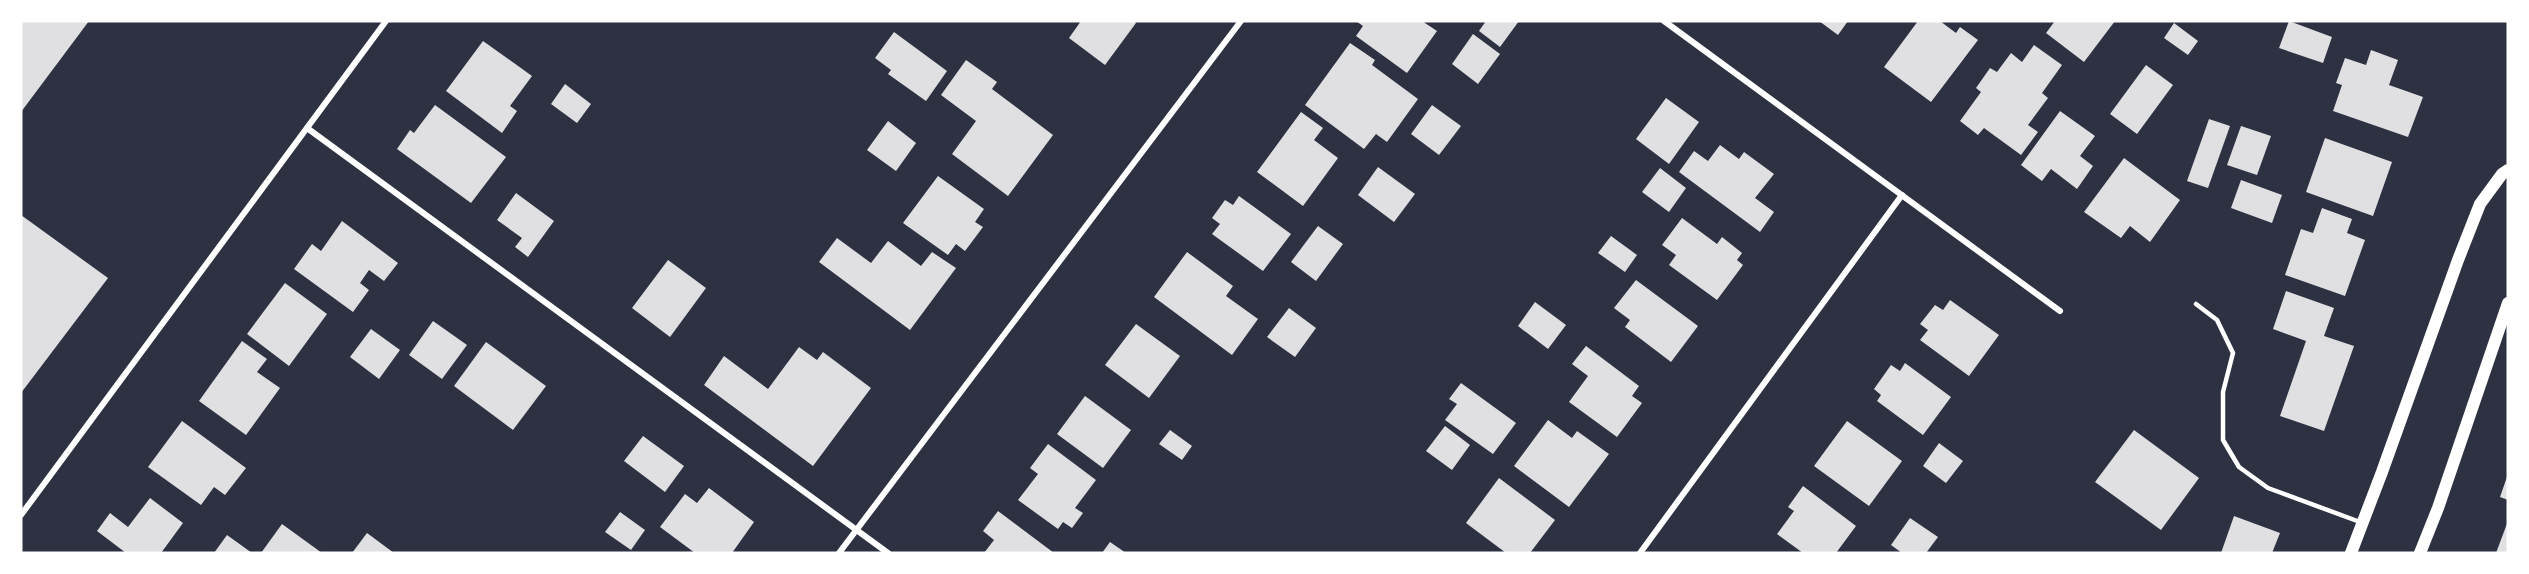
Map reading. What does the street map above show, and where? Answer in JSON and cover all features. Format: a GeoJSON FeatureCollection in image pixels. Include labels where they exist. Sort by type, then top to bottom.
{"type":"FeatureCollection","features":[{"type":"Feature","properties":{"kind":"main road"},"geometry":{"type":"LineString","coordinates":[[2351,553],[2480,204],[2502,174],[2508,170]]}},
{"type":"Feature","properties":{"kind":"main road"},"geometry":{"type":"LineString","coordinates":[[2420,553],[2438,508],[2508,303]]}},
{"type":"Feature","properties":{"kind":"street"},"geometry":{"type":"LineString","coordinates":[[21,515],[386,21]]}},
{"type":"Feature","properties":{"kind":"street"},"geometry":{"type":"LineString","coordinates":[[838,553],[1241,21]]}},
{"type":"Feature","properties":{"kind":"street"},"geometry":{"type":"LineString","coordinates":[[1664,21],[2060,311]]}},
{"type":"Feature","properties":{"kind":"street"},"geometry":{"type":"LineString","coordinates":[[307,128],[888,553]]}},
{"type":"Feature","properties":{"kind":"street"},"geometry":{"type":"LineString","coordinates":[[1640,553],[1902,195]]}},
{"type":"Feature","properties":{"kind":"lane"},"geometry":{"type":"LineString","coordinates":[[2196,304],[2217,320],[2233,353],[2223,392],[2223,440],[2239,466],[2268,488],[2362,523]]}},
{"type":"Feature","properties":{"kind":"building"},"geometry":{"type":"Polygon","coordinates":[[[21,21],[89,21],[21,112],[21,21]]]}},
{"type":"Feature","properties":{"kind":"building"},"geometry":{"type":"Polygon","coordinates":[[[1081,21],[1134,21],[1136,23],[1105,65],[1069,38],[1081,21]]]}},
{"type":"Feature","properties":{"kind":"building"},"geometry":{"type":"Polygon","coordinates":[[[1356,21],[1422,21],[1437,31],[1407,73],[1356,36],[1363,26],[1356,21]]]}},
{"type":"Feature","properties":{"kind":"building"},"geometry":{"type":"Polygon","coordinates":[[[1486,21],[1519,21],[1500,47],[1479,31],[1486,21]]]}},
{"type":"Feature","properties":{"kind":"building"},"geometry":{"type":"Polygon","coordinates":[[[1819,21],[1848,21],[1838,35],[1819,21]]]}},
{"type":"Feature","properties":{"kind":"building"},"geometry":{"type":"Polygon","coordinates":[[[1918,21],[1940,21],[1956,33],[1960,27],[1978,40],[1931,102],[1884,67],[1918,21]]]}},
{"type":"Feature","properties":{"kind":"building"},"geometry":{"type":"Polygon","coordinates":[[[2055,21],[2115,21],[2084,62],[2046,33],[2055,21]]]}},
{"type":"Feature","properties":{"kind":"building"},"geometry":{"type":"Polygon","coordinates":[[[2289,21],[2332,37],[2323,63],[2279,48],[2289,21]]]}},
{"type":"Feature","properties":{"kind":"building"},"geometry":{"type":"Polygon","coordinates":[[[2174,23],[2198,41],[2188,55],[2164,38],[2174,23]]]}},
{"type":"Feature","properties":{"kind":"building"},"geometry":{"type":"Polygon","coordinates":[[[894,32],[947,71],[926,101],[888,74],[891,70],[875,58],[894,32]]]}},
{"type":"Feature","properties":{"kind":"building"},"geometry":{"type":"Polygon","coordinates":[[[1473,34],[1500,54],[1478,84],[1452,64],[1473,34]]]}},
{"type":"Feature","properties":{"kind":"building"},"geometry":{"type":"Polygon","coordinates":[[[483,41],[532,76],[510,106],[517,111],[502,133],[446,91],[483,41]]]}},
{"type":"Feature","properties":{"kind":"building"},"geometry":{"type":"Polygon","coordinates":[[[1350,43],[1375,60],[1372,65],[1418,99],[1387,142],[1376,134],[1364,149],[1305,105],[1350,43]]]}},
{"type":"Feature","properties":{"kind":"building"},"geometry":{"type":"Polygon","coordinates":[[[2034,45],[2062,65],[2042,93],[2048,98],[2028,125],[2038,132],[2021,155],[1984,128],[1978,135],[1960,121],[1981,92],[1976,88],[1990,68],[1997,72],[2011,53],[2022,62],[2034,45]]]}},
{"type":"Feature","properties":{"kind":"building"},"geometry":{"type":"Polygon","coordinates":[[[2371,50],[2398,60],[2389,85],[2423,97],[2408,137],[2333,111],[2342,85],[2336,83],[2345,58],[2366,65],[2371,50]]]}},
{"type":"Feature","properties":{"kind":"building"},"geometry":{"type":"Polygon","coordinates":[[[966,60],[997,82],[992,89],[1053,135],[1008,196],[952,154],[976,121],[941,95],[966,60]]]}},
{"type":"Feature","properties":{"kind":"building"},"geometry":{"type":"Polygon","coordinates":[[[2146,65],[2173,85],[2137,134],[2110,114],[2146,65]]]}},
{"type":"Feature","properties":{"kind":"building"},"geometry":{"type":"Polygon","coordinates":[[[565,84],[591,104],[577,123],[551,104],[565,84]]]}},
{"type":"Feature","properties":{"kind":"building"},"geometry":{"type":"Polygon","coordinates":[[[1666,98],[1699,122],[1669,164],[1636,139],[1666,98]]]}},
{"type":"Feature","properties":{"kind":"building"},"geometry":{"type":"Polygon","coordinates":[[[435,105],[506,157],[471,203],[397,149],[410,130],[414,133],[435,105]]]}},
{"type":"Feature","properties":{"kind":"building"},"geometry":{"type":"Polygon","coordinates":[[[1432,105],[1461,126],[1439,155],[1411,134],[1432,105]]]}},
{"type":"Feature","properties":{"kind":"building"},"geometry":{"type":"Polygon","coordinates":[[[2060,111],[2095,136],[2080,156],[2093,166],[2077,189],[2051,169],[2042,181],[2021,165],[2060,111]]]}},
{"type":"Feature","properties":{"kind":"building"},"geometry":{"type":"Polygon","coordinates":[[[1301,112],[1323,128],[1314,140],[1338,158],[1303,206],[1257,172],[1301,112]]]}},
{"type":"Feature","properties":{"kind":"building"},"geometry":{"type":"Polygon","coordinates":[[[2209,119],[2230,126],[2208,188],[2187,181],[2209,119]]]}},
{"type":"Feature","properties":{"kind":"building"},"geometry":{"type":"Polygon","coordinates":[[[888,121],[916,143],[896,171],[867,150],[888,121]]]}},
{"type":"Feature","properties":{"kind":"building"},"geometry":{"type":"Polygon","coordinates":[[[2241,126],[2271,136],[2257,175],[2227,165],[2241,126]]]}},
{"type":"Feature","properties":{"kind":"building"},"geometry":{"type":"Polygon","coordinates":[[[2325,138],[2392,162],[2373,216],[2306,192],[2325,138]]]}},
{"type":"Feature","properties":{"kind":"building"},"geometry":{"type":"Polygon","coordinates":[[[1720,145],[1739,159],[1744,152],[1774,174],[1755,198],[1774,212],[1760,232],[1679,172],[1694,151],[1708,161],[1720,145]]]}},
{"type":"Feature","properties":{"kind":"building"},"geometry":{"type":"Polygon","coordinates":[[[2124,158],[2180,200],[2150,242],[2130,226],[2121,238],[2084,212],[2124,158]]]}},
{"type":"Feature","properties":{"kind":"building"},"geometry":{"type":"Polygon","coordinates":[[[1378,167],[1415,194],[1394,222],[1358,195],[1378,167]]]}},
{"type":"Feature","properties":{"kind":"building"},"geometry":{"type":"Polygon","coordinates":[[[1660,168],[1686,188],[1669,212],[1642,192],[1660,168]]]}},
{"type":"Feature","properties":{"kind":"building"},"geometry":{"type":"Polygon","coordinates":[[[938,176],[984,209],[975,222],[983,227],[965,251],[956,244],[948,255],[903,223],[938,176]]]}},
{"type":"Feature","properties":{"kind":"building"},"geometry":{"type":"Polygon","coordinates":[[[2241,180],[2282,195],[2272,223],[2231,208],[2241,180]]]}},
{"type":"Feature","properties":{"kind":"building"},"geometry":{"type":"Polygon","coordinates":[[[516,193],[554,221],[528,257],[515,247],[522,238],[497,220],[516,193]]]}},
{"type":"Feature","properties":{"kind":"building"},"geometry":{"type":"Polygon","coordinates":[[[1239,196],[1291,234],[1263,271],[1212,234],[1220,224],[1212,218],[1225,200],[1233,205],[1239,196]]]}},
{"type":"Feature","properties":{"kind":"building"},"geometry":{"type":"Polygon","coordinates":[[[2322,208],[2352,219],[2347,233],[2365,240],[2345,296],[2285,275],[2301,229],[2313,233],[2322,208]]]}},
{"type":"Feature","properties":{"kind":"building"},"geometry":{"type":"Polygon","coordinates":[[[21,215],[108,278],[21,393],[21,215]]]}},
{"type":"Feature","properties":{"kind":"building"},"geometry":{"type":"Polygon","coordinates":[[[1682,218],[1717,244],[1722,237],[1742,253],[1737,260],[1743,265],[1717,300],[1669,265],[1676,255],[1662,245],[1682,218]]]}},
{"type":"Feature","properties":{"kind":"building"},"geometry":{"type":"Polygon","coordinates":[[[342,221],[398,263],[384,281],[369,270],[360,283],[369,290],[353,312],[294,269],[312,244],[321,251],[342,221]]]}},
{"type":"Feature","properties":{"kind":"building"},"geometry":{"type":"Polygon","coordinates":[[[1318,226],[1343,244],[1316,281],[1291,262],[1318,226]]]}},
{"type":"Feature","properties":{"kind":"building"},"geometry":{"type":"Polygon","coordinates":[[[1611,236],[1637,255],[1625,272],[1598,253],[1611,236]]]}},
{"type":"Feature","properties":{"kind":"building"},"geometry":{"type":"Polygon","coordinates":[[[837,238],[871,263],[888,241],[921,266],[932,252],[956,268],[910,330],[819,262],[837,238]]]}},
{"type":"Feature","properties":{"kind":"building"},"geometry":{"type":"Polygon","coordinates":[[[1187,252],[1233,286],[1226,296],[1258,319],[1232,355],[1154,297],[1187,252]]]}},
{"type":"Feature","properties":{"kind":"building"},"geometry":{"type":"Polygon","coordinates":[[[668,260],[706,288],[670,337],[632,308],[668,260]]]}},
{"type":"Feature","properties":{"kind":"building"},"geometry":{"type":"Polygon","coordinates":[[[1636,280],[1698,326],[1671,362],[1625,327],[1630,320],[1614,308],[1636,280]]]}},
{"type":"Feature","properties":{"kind":"building"},"geometry":{"type":"Polygon","coordinates":[[[285,283],[327,314],[289,366],[247,334],[285,283]]]}},
{"type":"Feature","properties":{"kind":"building"},"geometry":{"type":"Polygon","coordinates":[[[2286,291],[2334,308],[2324,336],[2354,346],[2324,431],[2280,416],[2306,341],[2273,329],[2286,291]]]}},
{"type":"Feature","properties":{"kind":"building"},"geometry":{"type":"Polygon","coordinates":[[[1950,300],[1999,335],[1969,376],[1920,340],[1928,330],[1920,324],[1935,305],[1943,310],[1950,300]]]}},
{"type":"Feature","properties":{"kind":"building"},"geometry":{"type":"Polygon","coordinates":[[[1535,302],[1566,325],[1548,349],[1518,326],[1535,302]]]}},
{"type":"Feature","properties":{"kind":"building"},"geometry":{"type":"Polygon","coordinates":[[[1289,308],[1316,328],[1295,357],[1267,337],[1289,308]]]}},
{"type":"Feature","properties":{"kind":"building"},"geometry":{"type":"Polygon","coordinates":[[[433,321],[467,345],[442,379],[409,355],[433,321]]]}},
{"type":"Feature","properties":{"kind":"building"},"geometry":{"type":"Polygon","coordinates":[[[1136,324],[1180,356],[1149,398],[1105,365],[1136,324]]]}},
{"type":"Feature","properties":{"kind":"building"},"geometry":{"type":"Polygon","coordinates":[[[371,329],[400,350],[379,379],[350,357],[371,329]]]}},
{"type":"Feature","properties":{"kind":"building"},"geometry":{"type":"Polygon","coordinates":[[[242,341],[267,359],[257,372],[280,388],[246,435],[199,401],[242,341]]]}},
{"type":"Feature","properties":{"kind":"building"},"geometry":{"type":"Polygon","coordinates":[[[486,342],[546,386],[513,430],[454,386],[486,342]]]}},
{"type":"Feature","properties":{"kind":"building"},"geometry":{"type":"Polygon","coordinates":[[[1586,346],[1639,386],[1632,396],[1642,403],[1617,437],[1569,402],[1588,376],[1572,364],[1586,346]]]}},
{"type":"Feature","properties":{"kind":"building"},"geometry":{"type":"Polygon","coordinates":[[[799,347],[817,360],[823,352],[871,388],[813,466],[704,385],[724,356],[768,389],[799,347]]]}},
{"type":"Feature","properties":{"kind":"building"},"geometry":{"type":"Polygon","coordinates":[[[1905,363],[1951,397],[1923,435],[1877,401],[1881,395],[1874,389],[1891,365],[1900,371],[1905,363]]]}},
{"type":"Feature","properties":{"kind":"building"},"geometry":{"type":"Polygon","coordinates":[[[1461,383],[1516,423],[1493,454],[1445,420],[1457,404],[1449,399],[1461,383]]]}},
{"type":"Feature","properties":{"kind":"building"},"geometry":{"type":"Polygon","coordinates":[[[1085,396],[1131,430],[1103,468],[1057,434],[1085,396]]]}},
{"type":"Feature","properties":{"kind":"building"},"geometry":{"type":"Polygon","coordinates":[[[1548,420],[1572,438],[1577,431],[1609,454],[1569,507],[1514,466],[1548,420]]]}},
{"type":"Feature","properties":{"kind":"building"},"geometry":{"type":"Polygon","coordinates":[[[182,421],[246,468],[225,495],[214,487],[201,505],[148,467],[182,421]]]}},
{"type":"Feature","properties":{"kind":"building"},"geometry":{"type":"Polygon","coordinates":[[[1847,421],[1902,461],[1869,506],[1814,466],[1847,421]]]}},
{"type":"Feature","properties":{"kind":"building"},"geometry":{"type":"Polygon","coordinates":[[[1445,426],[1470,445],[1452,470],[1426,451],[1445,426]]]}},
{"type":"Feature","properties":{"kind":"building"},"geometry":{"type":"Polygon","coordinates":[[[1170,430],[1192,446],[1182,460],[1159,444],[1170,430]]]}},
{"type":"Feature","properties":{"kind":"building"},"geometry":{"type":"Polygon","coordinates":[[[2134,430],[2199,478],[2161,530],[2095,482],[2134,430]]]}},
{"type":"Feature","properties":{"kind":"building"},"geometry":{"type":"Polygon","coordinates":[[[643,436],[684,466],[665,492],[624,461],[643,436]]]}},
{"type":"Feature","properties":{"kind":"building"},"geometry":{"type":"Polygon","coordinates":[[[1939,443],[1963,461],[1946,483],[1923,466],[1939,443]]]}},
{"type":"Feature","properties":{"kind":"building"},"geometry":{"type":"Polygon","coordinates":[[[1048,444],[1096,480],[1075,508],[1083,513],[1072,528],[1063,522],[1058,529],[1018,500],[1038,474],[1030,468],[1048,444]]]}},
{"type":"Feature","properties":{"kind":"building"},"geometry":{"type":"Polygon","coordinates":[[[2508,474],[2508,500],[2500,497],[2508,474]]]}},
{"type":"Feature","properties":{"kind":"building"},"geometry":{"type":"Polygon","coordinates":[[[1499,478],[1555,520],[1530,553],[1506,553],[1466,523],[1499,478]]]}},
{"type":"Feature","properties":{"kind":"building"},"geometry":{"type":"Polygon","coordinates":[[[1803,486],[1856,526],[1836,553],[1803,553],[1777,534],[1794,511],[1788,507],[1803,486]]]}},
{"type":"Feature","properties":{"kind":"building"},"geometry":{"type":"Polygon","coordinates":[[[709,488],[754,522],[732,553],[695,553],[660,527],[685,494],[697,503],[709,488]]]}},
{"type":"Feature","properties":{"kind":"building"},"geometry":{"type":"Polygon","coordinates":[[[150,498],[183,523],[161,553],[126,553],[97,531],[110,513],[128,527],[150,498]]]}},
{"type":"Feature","properties":{"kind":"building"},"geometry":{"type":"Polygon","coordinates":[[[998,511],[1054,553],[984,553],[994,540],[983,531],[998,511]]]}},
{"type":"Feature","properties":{"kind":"building"},"geometry":{"type":"Polygon","coordinates":[[[620,512],[645,530],[631,550],[605,532],[620,512]]]}},
{"type":"Feature","properties":{"kind":"building"},"geometry":{"type":"Polygon","coordinates":[[[2234,516],[2280,533],[2272,553],[2221,553],[2234,516]]]}},
{"type":"Feature","properties":{"kind":"building"},"geometry":{"type":"Polygon","coordinates":[[[1910,518],[1938,537],[1926,553],[1902,553],[1891,545],[1910,518]]]}},
{"type":"Feature","properties":{"kind":"building"},"geometry":{"type":"Polygon","coordinates":[[[2508,521],[2508,553],[2496,553],[2508,521]]]}},
{"type":"Feature","properties":{"kind":"building"},"geometry":{"type":"Polygon","coordinates":[[[282,524],[322,553],[261,553],[282,524]]]}},
{"type":"Feature","properties":{"kind":"building"},"geometry":{"type":"Polygon","coordinates":[[[367,533],[394,553],[352,553],[367,533]]]}},
{"type":"Feature","properties":{"kind":"building"},"geometry":{"type":"Polygon","coordinates":[[[227,535],[252,553],[214,553],[227,535]]]}},
{"type":"Feature","properties":{"kind":"building"},"geometry":{"type":"Polygon","coordinates":[[[1110,542],[1126,553],[1102,553],[1110,542]]]}}]}
